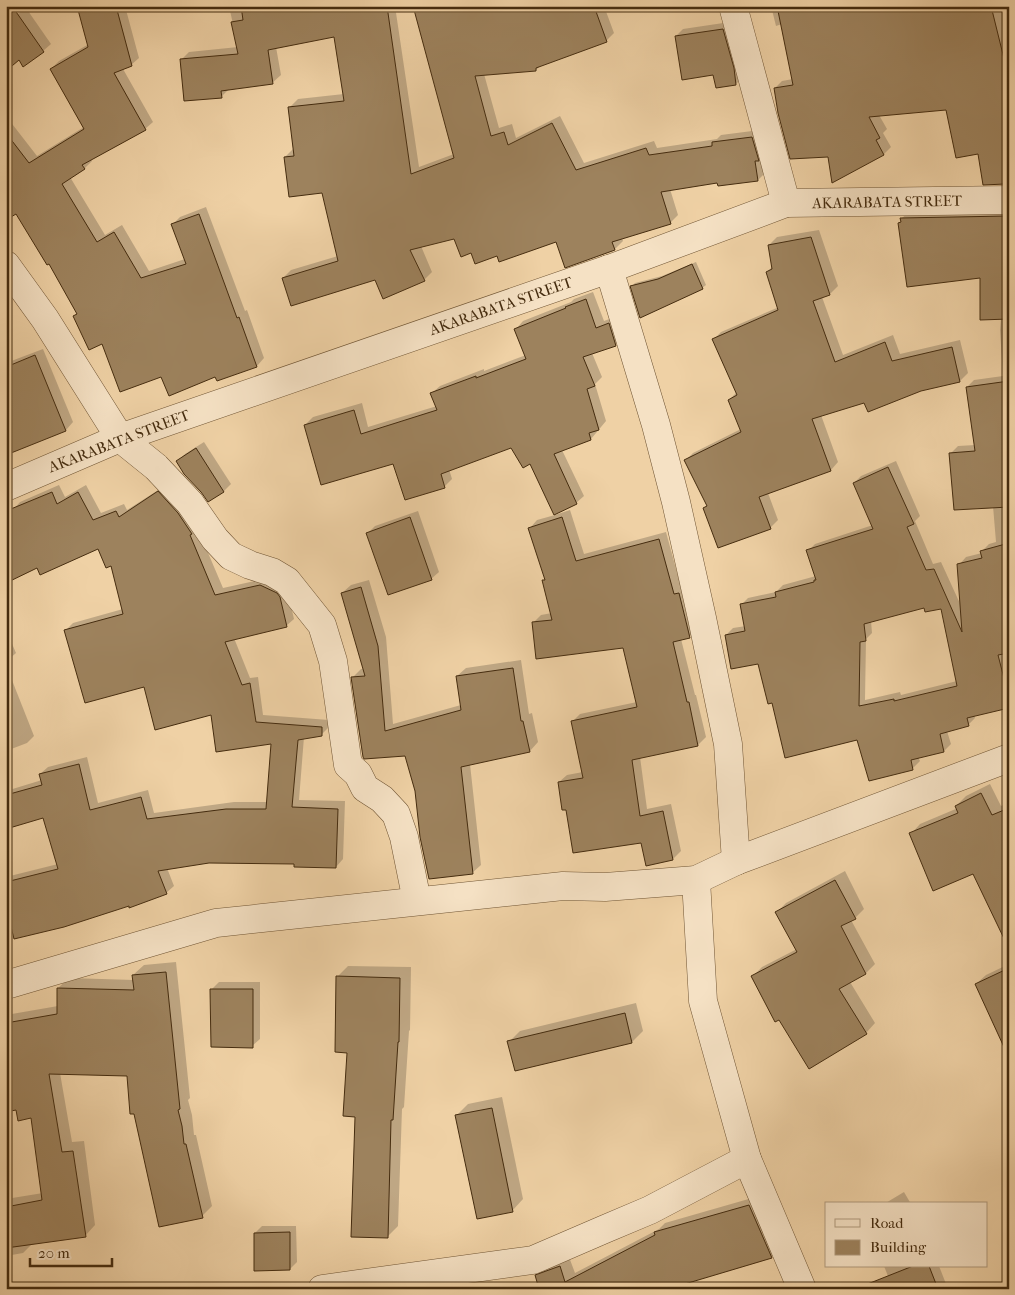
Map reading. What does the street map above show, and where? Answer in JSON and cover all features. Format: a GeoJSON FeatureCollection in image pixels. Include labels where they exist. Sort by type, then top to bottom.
{"type":"FeatureCollection","features":[{"type":"Feature","properties":{"kind":"street"},"geometry":{"type":"LineString","coordinates":[[733,6],[786,203]]}},
{"type":"Feature","properties":{"kind":"street","name":"AKARABATA STREET"},"geometry":{"type":"LineString","coordinates":[[6,486],[120,438],[609,269],[786,203],[1009,200]]}},
{"type":"Feature","properties":{"kind":"street"},"geometry":{"type":"LineString","coordinates":[[6,265],[45,319],[120,438],[156,467],[190,503],[215,538],[231,556],[272,572],[287,581],[322,625],[333,661],[348,764],[358,774],[365,788],[382,799],[396,814],[404,837],[417,901]]}},
{"type":"Feature","properties":{"kind":"street"},"geometry":{"type":"LineString","coordinates":[[609,269],[656,425],[676,502],[702,618],[728,744],[736,861]]}},
{"type":"Feature","properties":{"kind":"street"},"geometry":{"type":"LineString","coordinates":[[6,985],[216,923],[563,886],[605,887],[696,880],[736,861],[1009,758]]}},
{"type":"Feature","properties":{"kind":"street"},"geometry":{"type":"LineString","coordinates":[[696,880],[703,1001],[747,1159],[802,1289]]}},
{"type":"Feature","properties":{"kind":"street"},"geometry":{"type":"LineString","coordinates":[[322,1289],[534,1260],[650,1210],[747,1159]]}},
{"type":"Feature","properties":{"kind":"building"},"geometry":{"type":"Polygon","coordinates":[[[6,6],[12,6],[44,52],[23,67],[19,60],[6,71],[6,6]]]}},
{"type":"Feature","properties":{"kind":"building"},"geometry":{"type":"Polygon","coordinates":[[[77,6],[116,6],[132,66],[114,73],[146,130],[82,165],[85,169],[62,184],[97,242],[114,232],[141,278],[186,264],[171,224],[199,214],[257,367],[217,381],[215,377],[169,396],[161,377],[120,392],[102,344],[89,350],[73,316],[77,314],[49,264],[47,265],[16,214],[6,220],[6,133],[29,163],[84,129],[50,69],[88,47],[77,6]]]}},
{"type":"Feature","properties":{"kind":"building"},"geometry":{"type":"Polygon","coordinates":[[[241,6],[387,6],[411,174],[454,158],[413,6],[594,6],[607,42],[536,68],[536,71],[475,76],[491,136],[504,132],[508,145],[552,123],[576,170],[646,148],[649,155],[712,146],[712,142],[752,137],[759,161],[755,161],[758,181],[718,186],[717,183],[661,192],[671,224],[612,242],[615,250],[565,268],[556,242],[499,262],[497,256],[475,264],[471,253],[461,257],[454,239],[410,250],[425,281],[383,299],[375,280],[291,306],[282,278],[338,261],[322,193],[289,197],[284,157],[294,156],[288,107],[344,101],[334,37],[268,50],[273,84],[221,91],[222,98],[184,101],[180,59],[238,54],[231,22],[243,20],[241,6]]]}},
{"type":"Feature","properties":{"kind":"building"},"geometry":{"type":"Polygon","coordinates":[[[777,6],[991,6],[1009,79],[1009,176],[1004,175],[1005,184],[983,185],[978,154],[956,158],[946,110],[869,117],[880,138],[876,140],[884,155],[832,183],[828,157],[790,159],[778,113],[774,88],[793,85],[777,6]]]}},
{"type":"Feature","properties":{"kind":"building"},"geometry":{"type":"Polygon","coordinates":[[[723,29],[734,68],[736,85],[716,88],[713,75],[682,80],[675,36],[723,29]]]}},
{"type":"Feature","properties":{"kind":"building"},"geometry":{"type":"Polygon","coordinates":[[[1007,216],[1009,319],[980,320],[980,278],[907,287],[898,223],[901,222],[900,218],[1007,216]]]}},
{"type":"Feature","properties":{"kind":"building"},"geometry":{"type":"Polygon","coordinates":[[[811,237],[830,295],[813,301],[835,362],[885,342],[892,361],[952,347],[960,382],[921,391],[868,412],[864,403],[812,419],[831,471],[759,497],[771,529],[718,548],[703,508],[707,506],[684,460],[741,432],[728,400],[737,395],[712,339],[778,310],[766,272],[772,269],[768,245],[811,237]]]}},
{"type":"Feature","properties":{"kind":"building"},"geometry":{"type":"Polygon","coordinates":[[[692,264],[703,289],[640,318],[630,286],[658,279],[692,264]]]}},
{"type":"Feature","properties":{"kind":"building"},"geometry":{"type":"Polygon","coordinates":[[[586,299],[596,328],[609,323],[616,346],[583,357],[595,386],[587,389],[599,430],[589,433],[591,440],[554,454],[577,504],[554,515],[530,464],[523,468],[511,448],[441,474],[445,488],[405,500],[393,464],[321,485],[304,425],[354,410],[361,434],[437,410],[430,393],[526,359],[514,329],[586,299]]]}},
{"type":"Feature","properties":{"kind":"building"},"geometry":{"type":"Polygon","coordinates":[[[35,355],[66,431],[6,455],[6,367],[35,355]]]}},
{"type":"Feature","properties":{"kind":"building"},"geometry":{"type":"Polygon","coordinates":[[[1009,381],[1009,507],[954,510],[949,453],[975,451],[966,387],[1009,381]]]}},
{"type":"Feature","properties":{"kind":"building"},"geometry":{"type":"Polygon","coordinates":[[[196,448],[224,492],[208,502],[184,474],[176,461],[196,448]]]}},
{"type":"Feature","properties":{"kind":"building"},"geometry":{"type":"Polygon","coordinates":[[[888,467],[914,524],[907,527],[926,570],[934,569],[962,632],[957,564],[982,558],[980,551],[1009,543],[1009,653],[998,655],[1009,698],[1009,708],[967,718],[969,726],[940,734],[944,752],[911,760],[913,770],[869,781],[857,740],[785,758],[772,703],[768,704],[758,664],[731,669],[725,635],[745,631],[740,604],[776,597],[775,592],[816,580],[806,550],[873,529],[853,483],[888,467]],[[924,608],[864,624],[866,641],[860,642],[859,706],[894,699],[894,701],[957,686],[941,609],[925,612],[924,608]]]}},
{"type":"Feature","properties":{"kind":"building"},"geometry":{"type":"Polygon","coordinates":[[[158,491],[178,513],[192,534],[190,535],[215,595],[260,585],[277,593],[280,597],[287,627],[225,642],[242,685],[250,683],[256,722],[322,727],[322,736],[298,740],[292,807],[338,809],[336,868],[294,867],[294,864],[209,863],[158,871],[167,894],[129,908],[129,906],[64,927],[14,939],[6,906],[6,882],[58,869],[43,818],[6,829],[6,795],[42,785],[39,774],[79,764],[90,810],[141,797],[147,819],[226,809],[266,809],[271,744],[216,752],[211,715],[155,730],[144,687],[85,703],[64,630],[123,614],[111,566],[106,568],[98,549],[40,575],[37,568],[6,583],[6,511],[52,492],[57,504],[78,492],[93,520],[116,511],[119,517],[158,491]]]}},
{"type":"Feature","properties":{"kind":"building"},"geometry":{"type":"Polygon","coordinates":[[[410,517],[432,580],[388,595],[366,533],[410,517]]]}},
{"type":"Feature","properties":{"kind":"building"},"geometry":{"type":"Polygon","coordinates":[[[562,517],[576,561],[659,539],[674,594],[679,593],[690,638],[673,642],[687,702],[689,702],[698,746],[632,760],[640,816],[663,811],[673,860],[646,866],[641,843],[573,853],[566,810],[562,810],[558,782],[583,778],[571,721],[637,707],[623,648],[536,659],[532,622],[552,620],[542,580],[545,580],[528,528],[562,517]]]}},
{"type":"Feature","properties":{"kind":"building"},"geometry":{"type":"Polygon","coordinates":[[[361,587],[378,646],[385,731],[461,710],[456,676],[513,668],[521,721],[523,721],[530,752],[461,767],[473,874],[429,879],[420,837],[415,791],[405,756],[364,759],[363,757],[351,677],[365,676],[341,593],[361,587]]]}},
{"type":"Feature","properties":{"kind":"building"},"geometry":{"type":"Polygon","coordinates":[[[981,793],[992,815],[1009,808],[1009,949],[973,874],[933,891],[909,833],[958,813],[955,806],[981,793]]]}},
{"type":"Feature","properties":{"kind":"building"},"geometry":{"type":"Polygon","coordinates":[[[835,880],[856,919],[841,926],[866,974],[839,989],[867,1034],[809,1069],[779,1020],[775,1022],[751,976],[797,952],[775,912],[835,880]]]}},
{"type":"Feature","properties":{"kind":"building"},"geometry":{"type":"Polygon","coordinates":[[[1009,968],[1009,1058],[975,984],[1009,968]]]}},
{"type":"Feature","properties":{"kind":"building"},"geometry":{"type":"Polygon","coordinates":[[[166,972],[180,1109],[178,1110],[184,1144],[186,1144],[203,1218],[159,1227],[134,1114],[130,1114],[127,1076],[49,1074],[62,1152],[73,1151],[86,1237],[6,1248],[6,1207],[42,1200],[31,1118],[18,1121],[16,1110],[6,1112],[6,1023],[57,1014],[57,988],[134,990],[132,975],[166,972]]]}},
{"type":"Feature","properties":{"kind":"building"},"geometry":{"type":"Polygon","coordinates":[[[336,976],[400,978],[399,1042],[393,1120],[391,1120],[388,1238],[351,1237],[355,1117],[343,1116],[347,1053],[335,1052],[336,976]]]}},
{"type":"Feature","properties":{"kind":"building"},"geometry":{"type":"Polygon","coordinates":[[[210,989],[253,989],[253,1048],[211,1047],[210,989]]]}},
{"type":"Feature","properties":{"kind":"building"},"geometry":{"type":"Polygon","coordinates":[[[625,1013],[632,1043],[515,1071],[507,1041],[625,1013]]]}},
{"type":"Feature","properties":{"kind":"building"},"geometry":{"type":"Polygon","coordinates":[[[492,1108],[513,1212],[477,1219],[455,1115],[492,1108]]]}},
{"type":"Feature","properties":{"kind":"building"},"geometry":{"type":"Polygon","coordinates":[[[749,1205],[772,1258],[668,1289],[539,1289],[535,1275],[560,1266],[565,1282],[655,1235],[654,1232],[749,1205]]]}},
{"type":"Feature","properties":{"kind":"building"},"geometry":{"type":"Polygon","coordinates":[[[290,1232],[290,1270],[254,1271],[254,1233],[290,1232]]]}},
{"type":"Feature","properties":{"kind":"building"},"geometry":{"type":"Polygon","coordinates":[[[908,1268],[930,1268],[938,1289],[860,1289],[860,1287],[908,1268]]]}}]}
